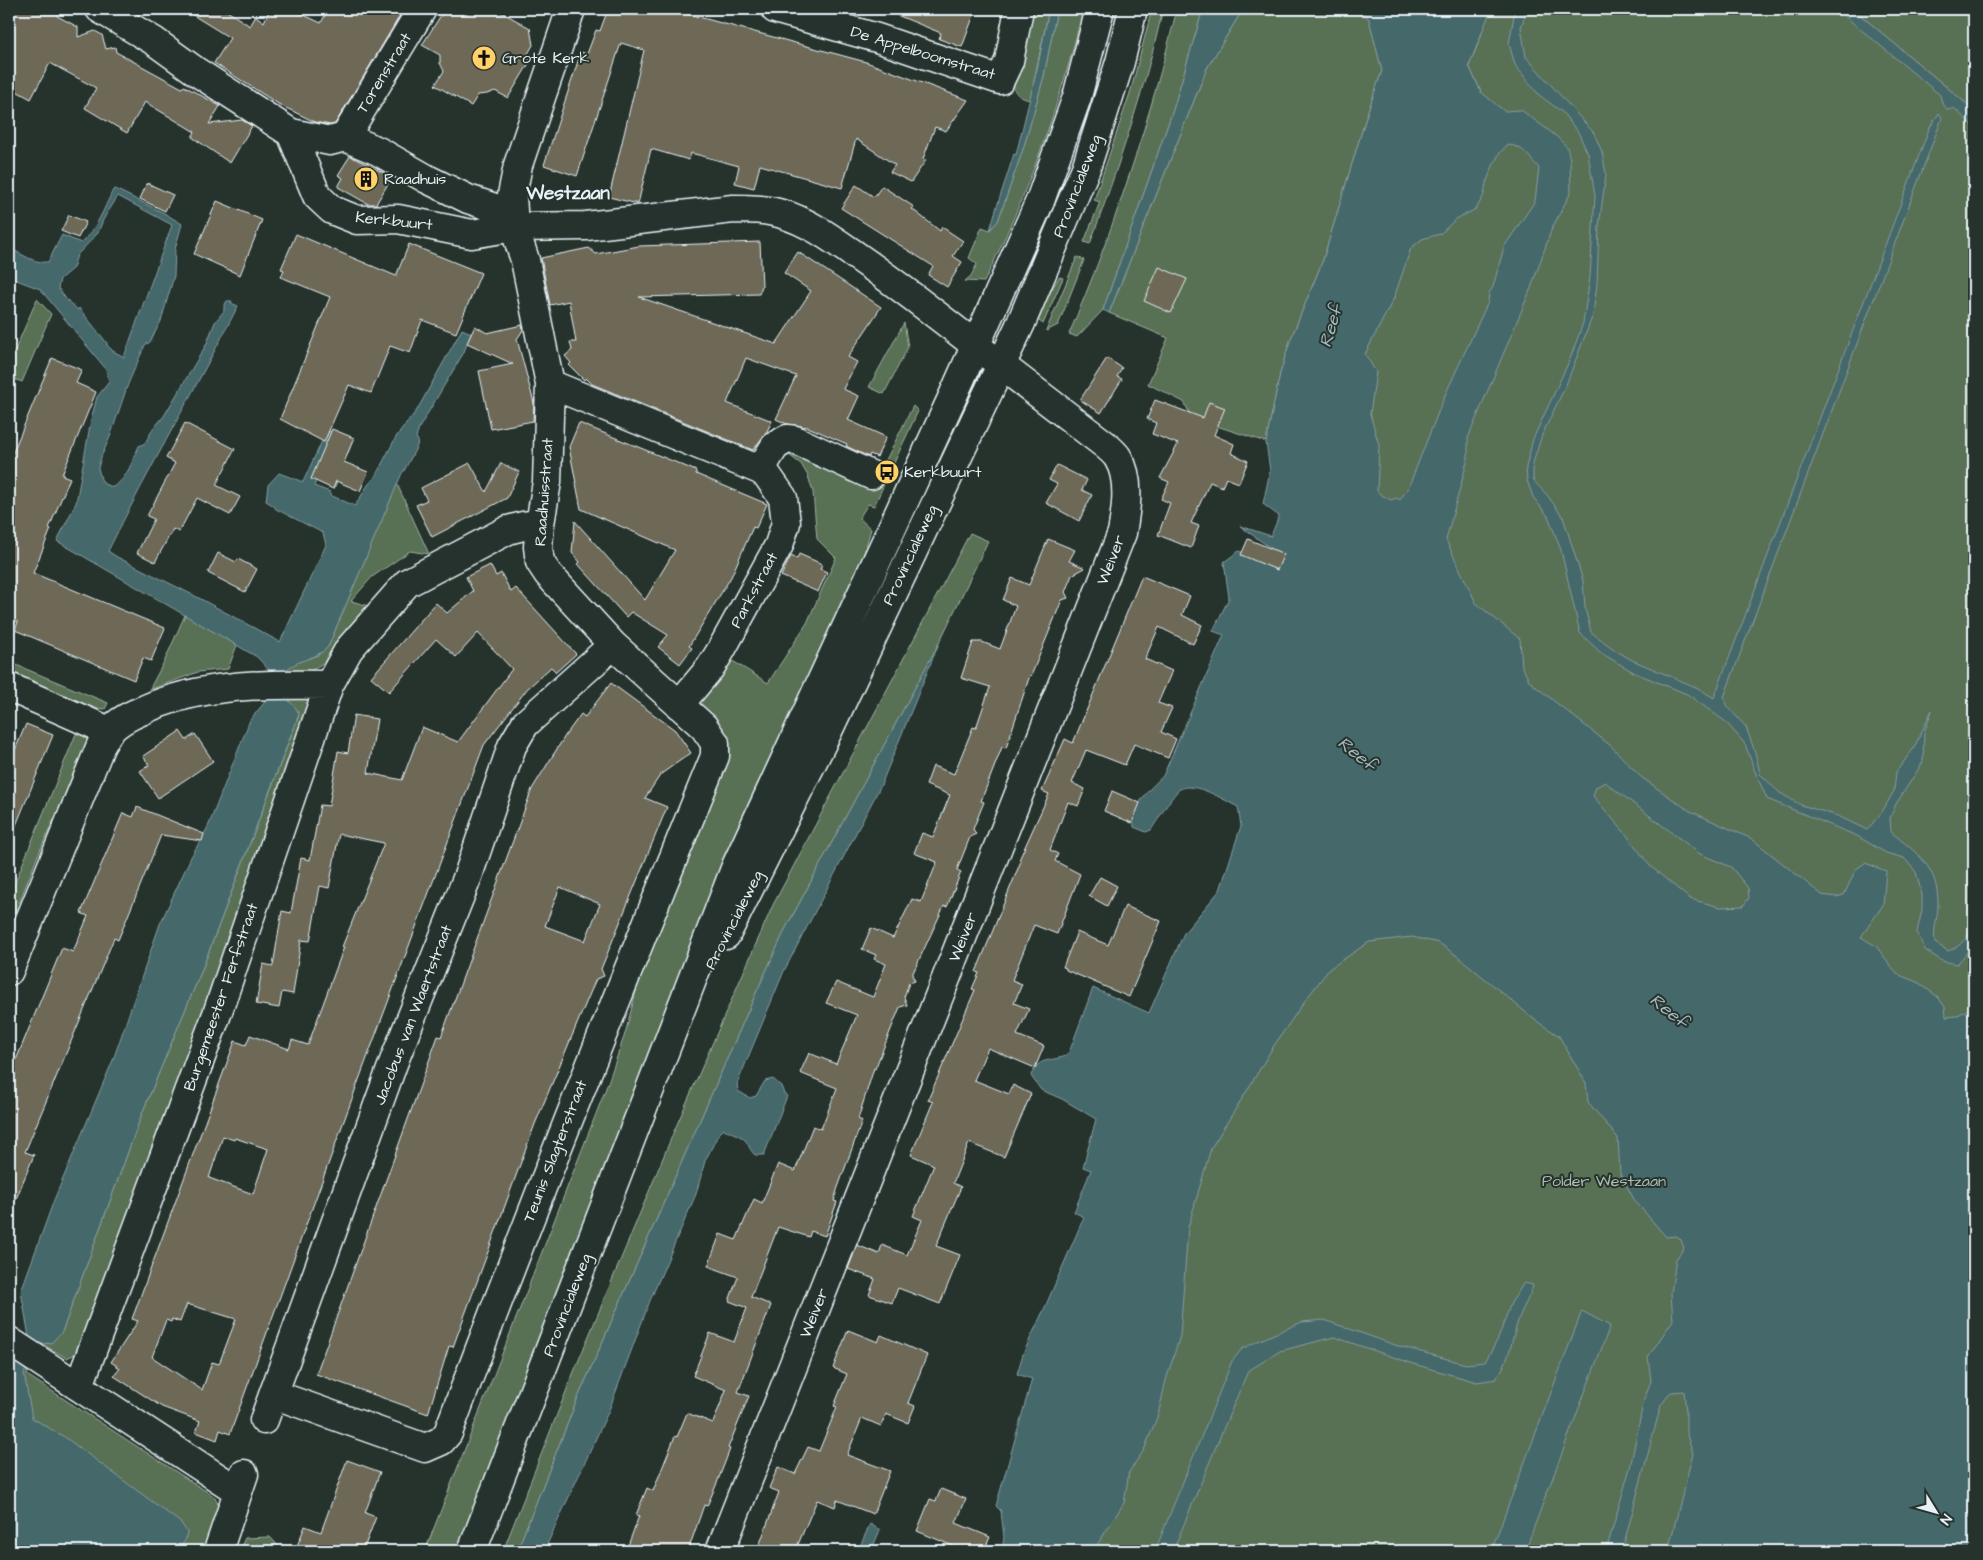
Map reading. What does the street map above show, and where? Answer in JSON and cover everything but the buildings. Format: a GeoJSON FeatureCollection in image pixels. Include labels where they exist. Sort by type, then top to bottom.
{"type":"FeatureCollection","features":[{"type":"Feature","properties":{"kind":"street"},"geometry":{"type":"LineString","coordinates":[[100,9],[154,41],[291,133],[330,141],[345,137],[378,151],[426,179],[468,199],[495,208],[514,226]]}},
{"type":"Feature","properties":{"kind":"street","name":"Torenstraat"},"geometry":{"type":"LineString","coordinates":[[345,137],[422,9]]}},
{"type":"Feature","properties":{"kind":"street"},"geometry":{"type":"LineString","coordinates":[[514,226],[512,195],[518,164],[571,9]]}},
{"type":"Feature","properties":{"kind":"street","name":"De Appelboomstraat"},"geometry":{"type":"LineString","coordinates":[[775,9],[877,38],[1000,80],[1009,61],[1019,9]]}},
{"type":"Feature","properties":{"kind":"street","name":"Provincialeweg"},"geometry":{"type":"LineString","coordinates":[[472,1551],[736,866],[1040,201],[1077,97],[1100,9]]}},
{"type":"Feature","properties":{"kind":"street","name":"Provincialeweg"},"geometry":{"type":"LineString","coordinates":[[663,1059],[807,773],[1001,365],[1063,226],[1086,168],[1120,62],[1133,9]]}},
{"type":"Feature","properties":{"kind":"street","name":"Kerkbuurt"},"geometry":{"type":"LineString","coordinates":[[291,133],[317,196],[332,210],[357,220],[398,219],[472,234],[514,226],[586,226],[733,209],[757,209],[782,214],[806,224],[832,239],[908,291],[1001,365]]}},
{"type":"Feature","properties":{"kind":"street","name":"Raadhuisstraat"},"geometry":{"type":"LineString","coordinates":[[514,226],[525,260],[550,384],[547,482],[538,547],[540,562],[548,574],[613,645],[679,705]]}},
{"type":"Feature","properties":{"kind":"street","name":"Weiver"},"geometry":{"type":"LineString","coordinates":[[720,1551],[1122,533],[1127,508],[1125,480],[1118,457],[1104,444],[1001,365]]}},
{"type":"Feature","properties":{"kind":"street","name":"Parkstraat"},"geometry":{"type":"LineString","coordinates":[[550,384],[760,470],[767,475],[783,498],[786,523],[784,534],[720,652],[710,668],[679,705]]}},
{"type":"Feature","properties":{"kind":"street"},"geometry":{"type":"LineString","coordinates":[[760,470],[775,446],[787,439],[795,440],[870,475]]}},
{"type":"Feature","properties":{"kind":"street","name":"Burgemeester Ferfstraat"},"geometry":{"type":"LineString","coordinates":[[79,1386],[217,1014],[329,685],[349,649],[407,582],[508,530],[540,524]]}},
{"type":"Feature","properties":{"kind":"street","name":"Jacobus van Waertstraat"},"geometry":{"type":"LineString","coordinates":[[264,1420],[394,1061],[468,876],[512,746],[525,724],[613,645]]}},
{"type":"Feature","properties":{"kind":"street"},"geometry":{"type":"LineString","coordinates":[[9,971],[101,745],[109,731],[131,715],[156,703],[184,694],[261,684],[329,685]]}},
{"type":"Feature","properties":{"kind":"street"},"geometry":{"type":"LineString","coordinates":[[9,687],[109,731]]}},
{"type":"Feature","properties":{"kind":"street","name":"Teunis Slagterstraat"},"geometry":{"type":"LineString","coordinates":[[273,1394],[425,1448],[441,1441],[448,1433],[520,1240],[576,1098],[715,756],[716,749],[710,735],[679,705]]}},
{"type":"Feature","properties":{"kind":"street"},"geometry":{"type":"LineString","coordinates":[[10,1343],[241,1482],[218,1551]]}},
{"type":"Feature","properties":{"kind":"green space"},"geometry":{"type":"Polygon","coordinates":[[[1031,9],[1049,9],[1030,100],[1019,96],[1013,85],[1031,9]]]}},
{"type":"Feature","properties":{"kind":"green space"},"geometry":{"type":"Polygon","coordinates":[[[1057,9],[1083,9],[1053,114],[1015,216],[984,282],[965,281],[971,276],[977,264],[969,258],[982,227],[990,230],[998,221],[1024,146],[1044,76],[1057,9]]]}},
{"type":"Feature","properties":{"kind":"green space"},"geometry":{"type":"Polygon","coordinates":[[[1152,9],[1163,9],[1156,39],[1130,128],[1090,244],[1084,242],[1100,202],[1094,200],[1131,90],[1152,9]]]}},
{"type":"Feature","properties":{"kind":"green space"},"geometry":{"type":"Polygon","coordinates":[[[1177,9],[1203,9],[1173,110],[1103,310],[1077,337],[1069,334],[1101,255],[1130,174],[1155,92],[1177,9]]]}},
{"type":"Feature","properties":{"kind":"green space"},"geometry":{"type":"Polygon","coordinates":[[[1243,9],[1360,9],[1369,18],[1382,71],[1323,260],[1290,341],[1280,374],[1266,442],[1192,418],[1184,402],[1148,384],[1168,338],[1109,313],[1207,68],[1243,9]]]}},
{"type":"Feature","properties":{"kind":"green space","name":"Polder Westzaan"},"geometry":{"type":"Polygon","coordinates":[[[1483,9],[1848,9],[1974,115],[1974,1551],[1080,1551],[1181,1225],[1371,418],[1365,354],[1411,248],[1422,239],[1481,92],[1469,66],[1481,36],[1483,9]]]}},
{"type":"Feature","properties":{"kind":"green space"},"geometry":{"type":"Polygon","coordinates":[[[1853,9],[1974,9],[1974,110],[1853,9]]]}},
{"type":"Feature","properties":{"kind":"green space"},"geometry":{"type":"Polygon","coordinates":[[[1077,257],[1084,260],[1061,318],[1058,325],[1046,331],[1077,257]]]}},
{"type":"Feature","properties":{"kind":"green space"},"geometry":{"type":"Polygon","coordinates":[[[1059,277],[1063,278],[1043,324],[1035,318],[1059,277]]]}},
{"type":"Feature","properties":{"kind":"green space"},"geometry":{"type":"Polygon","coordinates":[[[37,299],[51,314],[22,382],[9,377],[9,364],[37,299]]]}},
{"type":"Feature","properties":{"kind":"green space"},"geometry":{"type":"Polygon","coordinates":[[[904,323],[908,347],[884,394],[869,387],[904,323]]]}},
{"type":"Feature","properties":{"kind":"green space"},"geometry":{"type":"Polygon","coordinates":[[[913,406],[918,411],[874,506],[868,504],[859,518],[871,529],[859,571],[520,1391],[458,1551],[425,1551],[605,1091],[625,1034],[643,964],[727,753],[695,708],[726,657],[768,683],[807,623],[836,558],[817,539],[813,492],[808,476],[801,464],[781,449],[880,472],[913,406]]]}},
{"type":"Feature","properties":{"kind":"green space"},"geometry":{"type":"Polygon","coordinates":[[[397,484],[429,554],[410,551],[372,577],[351,601],[369,606],[323,663],[310,671],[285,671],[292,664],[318,655],[328,647],[397,484]]]}},
{"type":"Feature","properties":{"kind":"green space"},"geometry":{"type":"Polygon","coordinates":[[[970,533],[988,541],[939,643],[786,928],[577,1400],[517,1551],[503,1551],[573,1374],[675,1129],[773,905],[970,533]]]}},
{"type":"Feature","properties":{"kind":"green space"},"geometry":{"type":"Polygon","coordinates":[[[185,615],[237,645],[228,669],[198,672],[149,690],[165,660],[185,615]]]}},
{"type":"Feature","properties":{"kind":"green space"},"geometry":{"type":"Polygon","coordinates":[[[9,662],[108,703],[105,709],[94,708],[9,671],[9,662]]]}},
{"type":"Feature","properties":{"kind":"green space"},"geometry":{"type":"Polygon","coordinates":[[[310,695],[315,701],[82,1346],[75,1354],[67,1358],[42,1344],[51,1343],[62,1332],[143,1111],[201,972],[299,715],[285,697],[310,695]]]}},
{"type":"Feature","properties":{"kind":"green space"},"geometry":{"type":"Polygon","coordinates":[[[80,724],[89,741],[38,855],[9,928],[9,897],[80,724]]]}},
{"type":"Feature","properties":{"kind":"green space"},"geometry":{"type":"Polygon","coordinates":[[[9,1358],[28,1372],[27,1375],[215,1497],[219,1510],[218,1517],[206,1551],[9,1551],[9,1358]]]}},
{"type":"Feature","properties":{"kind":"green space"},"geometry":{"type":"Polygon","coordinates":[[[270,1537],[283,1551],[239,1551],[245,1538],[270,1537]]]}},
{"type":"Feature","properties":{"kind":"water"},"geometry":{"type":"Polygon","coordinates":[[[1049,9],[1057,9],[1044,76],[1024,146],[998,221],[990,230],[1014,154],[1016,155],[1038,65],[1049,9]]]}},
{"type":"Feature","properties":{"kind":"water"},"geometry":{"type":"Polygon","coordinates":[[[1203,9],[1243,9],[1207,68],[1109,313],[1103,310],[1173,110],[1203,9]]]}},
{"type":"Feature","properties":{"kind":"water","name":"Reef"},"geometry":{"type":"Polygon","coordinates":[[[1360,9],[1491,9],[1469,66],[1481,92],[1504,111],[1521,110],[1556,136],[1567,147],[1570,160],[1571,192],[1552,228],[1531,288],[1468,438],[1468,458],[1446,540],[1476,603],[1520,639],[1522,667],[1530,682],[1611,746],[1641,777],[1690,811],[1752,839],[1822,895],[1836,897],[1844,895],[1856,869],[1865,863],[1886,871],[1883,905],[1861,937],[1876,946],[1897,974],[1919,983],[1938,997],[1945,1007],[1946,1017],[1956,1016],[1974,1006],[1974,1551],[1668,1551],[1693,1453],[1686,1432],[1684,1391],[1671,1392],[1661,1405],[1622,1551],[1606,1551],[1630,1468],[1644,1399],[1651,1381],[1648,1357],[1673,1320],[1671,1294],[1676,1259],[1684,1248],[1677,1236],[1666,1237],[1635,1201],[1620,1174],[1618,1138],[1588,1102],[1586,1083],[1559,1036],[1535,1020],[1439,943],[1412,937],[1369,942],[1329,969],[1273,1047],[1211,1148],[1188,1228],[1180,1336],[1166,1380],[1158,1415],[1144,1450],[1129,1472],[1124,1503],[1093,1551],[1002,1551],[1004,1537],[1001,1511],[996,1506],[1032,1379],[1017,1374],[1023,1354],[1084,1217],[1074,1212],[1091,1170],[1083,1167],[1096,1119],[1062,1099],[1041,1090],[1031,1076],[1041,1062],[1066,1056],[1070,1050],[1093,988],[1149,1013],[1184,933],[1220,890],[1241,826],[1238,807],[1209,792],[1193,787],[1186,787],[1177,791],[1151,830],[1146,832],[1134,827],[1134,820],[1135,812],[1142,799],[1163,776],[1224,635],[1213,631],[1229,598],[1224,562],[1239,551],[1276,567],[1279,554],[1240,526],[1271,536],[1279,516],[1263,504],[1270,471],[1266,442],[1280,374],[1290,341],[1323,260],[1382,71],[1369,19],[1360,9]],[[1507,145],[1499,154],[1492,168],[1484,195],[1476,209],[1456,219],[1440,234],[1422,239],[1411,248],[1394,298],[1365,354],[1376,372],[1370,414],[1379,445],[1377,491],[1391,500],[1396,498],[1400,500],[1409,486],[1445,395],[1488,302],[1489,293],[1493,287],[1504,247],[1535,201],[1539,168],[1522,149],[1507,145]],[[1605,782],[1596,787],[1593,796],[1626,834],[1650,866],[1690,899],[1720,907],[1743,906],[1749,898],[1748,888],[1731,867],[1700,854],[1605,782]]]}},
{"type":"Feature","properties":{"kind":"water"},"geometry":{"type":"Polygon","coordinates":[[[1515,9],[1527,9],[1521,27],[1526,57],[1594,133],[1602,152],[1606,174],[1599,226],[1597,284],[1593,315],[1566,385],[1542,435],[1533,463],[1533,480],[1563,517],[1583,581],[1585,608],[1591,632],[1632,660],[1698,688],[1714,698],[1929,129],[1939,113],[1942,118],[1724,697],[1728,707],[1746,727],[1760,774],[1780,793],[1801,805],[1838,816],[1867,830],[1882,812],[1894,791],[1896,772],[1914,748],[1932,710],[1924,733],[1923,762],[1896,804],[1890,818],[1891,832],[1925,862],[1934,880],[1938,904],[1935,943],[1948,951],[1953,949],[1964,940],[1974,923],[1971,945],[1957,964],[1942,961],[1925,950],[1917,932],[1922,910],[1922,895],[1916,872],[1904,858],[1886,853],[1857,836],[1767,799],[1745,744],[1726,722],[1687,694],[1635,673],[1601,653],[1580,633],[1561,550],[1548,516],[1533,497],[1527,480],[1526,467],[1533,439],[1570,359],[1583,323],[1590,277],[1595,196],[1588,154],[1578,132],[1562,112],[1539,95],[1515,65],[1509,44],[1515,9]]]}},
{"type":"Feature","properties":{"kind":"water"},"geometry":{"type":"Polygon","coordinates":[[[1836,9],[1853,9],[1974,110],[1974,127],[1954,108],[1948,110],[1942,103],[1940,95],[1836,9]]]}},
{"type":"Feature","properties":{"kind":"water"},"geometry":{"type":"Polygon","coordinates":[[[115,189],[164,213],[182,224],[175,249],[174,276],[161,321],[150,342],[145,345],[128,384],[110,437],[101,457],[98,468],[104,484],[113,487],[126,474],[139,446],[145,443],[153,429],[164,416],[206,345],[215,322],[224,311],[227,301],[232,301],[231,303],[238,306],[108,551],[280,642],[326,545],[323,533],[276,509],[266,501],[268,485],[279,473],[303,482],[322,441],[324,442],[329,431],[353,440],[334,489],[319,482],[334,437],[314,486],[330,492],[330,495],[355,506],[375,477],[396,437],[417,410],[462,329],[471,333],[464,352],[419,428],[416,438],[418,440],[417,446],[402,473],[328,647],[317,655],[295,664],[285,671],[285,697],[299,714],[201,972],[143,1111],[62,1332],[51,1343],[41,1344],[24,1373],[32,1418],[66,1438],[181,1523],[187,1532],[185,1541],[176,1551],[9,1551],[9,1365],[29,1337],[21,1291],[54,1200],[113,1060],[160,924],[191,857],[208,827],[250,720],[269,697],[269,670],[257,657],[57,541],[76,503],[97,397],[109,382],[106,369],[40,289],[9,277],[9,248],[33,260],[48,262],[62,235],[81,243],[86,238],[99,219],[115,189]],[[118,196],[103,220],[98,233],[77,255],[73,268],[60,279],[58,288],[66,299],[78,310],[79,308],[113,351],[124,357],[172,225],[118,196]]]}},
{"type":"Feature","properties":{"kind":"water"},"geometry":{"type":"Polygon","coordinates":[[[939,643],[881,785],[784,971],[737,1084],[738,1091],[750,1098],[756,1096],[765,1081],[773,1079],[781,1086],[784,1094],[787,1096],[764,1155],[755,1155],[744,1139],[724,1129],[718,1135],[705,1161],[696,1194],[649,1303],[609,1410],[544,1551],[517,1551],[577,1400],[786,928],[939,643]]]}},
{"type":"Feature","properties":{"kind":"water"},"geometry":{"type":"Polygon","coordinates":[[[1524,1283],[1533,1285],[1532,1290],[1515,1329],[1507,1357],[1496,1379],[1477,1382],[1417,1365],[1334,1337],[1280,1351],[1248,1371],[1173,1551],[1155,1551],[1232,1361],[1242,1349],[1302,1322],[1324,1320],[1395,1345],[1466,1364],[1485,1362],[1498,1339],[1511,1303],[1524,1283]]]}},
{"type":"Feature","properties":{"kind":"water"},"geometry":{"type":"Polygon","coordinates":[[[1582,1311],[1610,1326],[1525,1551],[1491,1551],[1582,1311]]]}},
{"type":"Feature","properties":{"kind":"water"},"geometry":{"type":"Polygon","coordinates":[[[870,1524],[880,1530],[871,1551],[858,1551],[870,1524]]]}},
{"type":"Feature","properties":{"kind":"place","name":"Grote Kerk"},"geometry":{"type":"Point","coordinates":[484,58]}},
{"type":"Feature","properties":{"kind":"place","name":"Raadhuis"},"geometry":{"type":"Point","coordinates":[366,179]}},
{"type":"Feature","properties":{"kind":"place","name":"Kerkbuurt"},"geometry":{"type":"Point","coordinates":[887,472]}},
{"type":"Feature","properties":{"kind":"district","name":"Westzaan"},"geometry":{"type":"Point","coordinates":[568,193]}}]}
